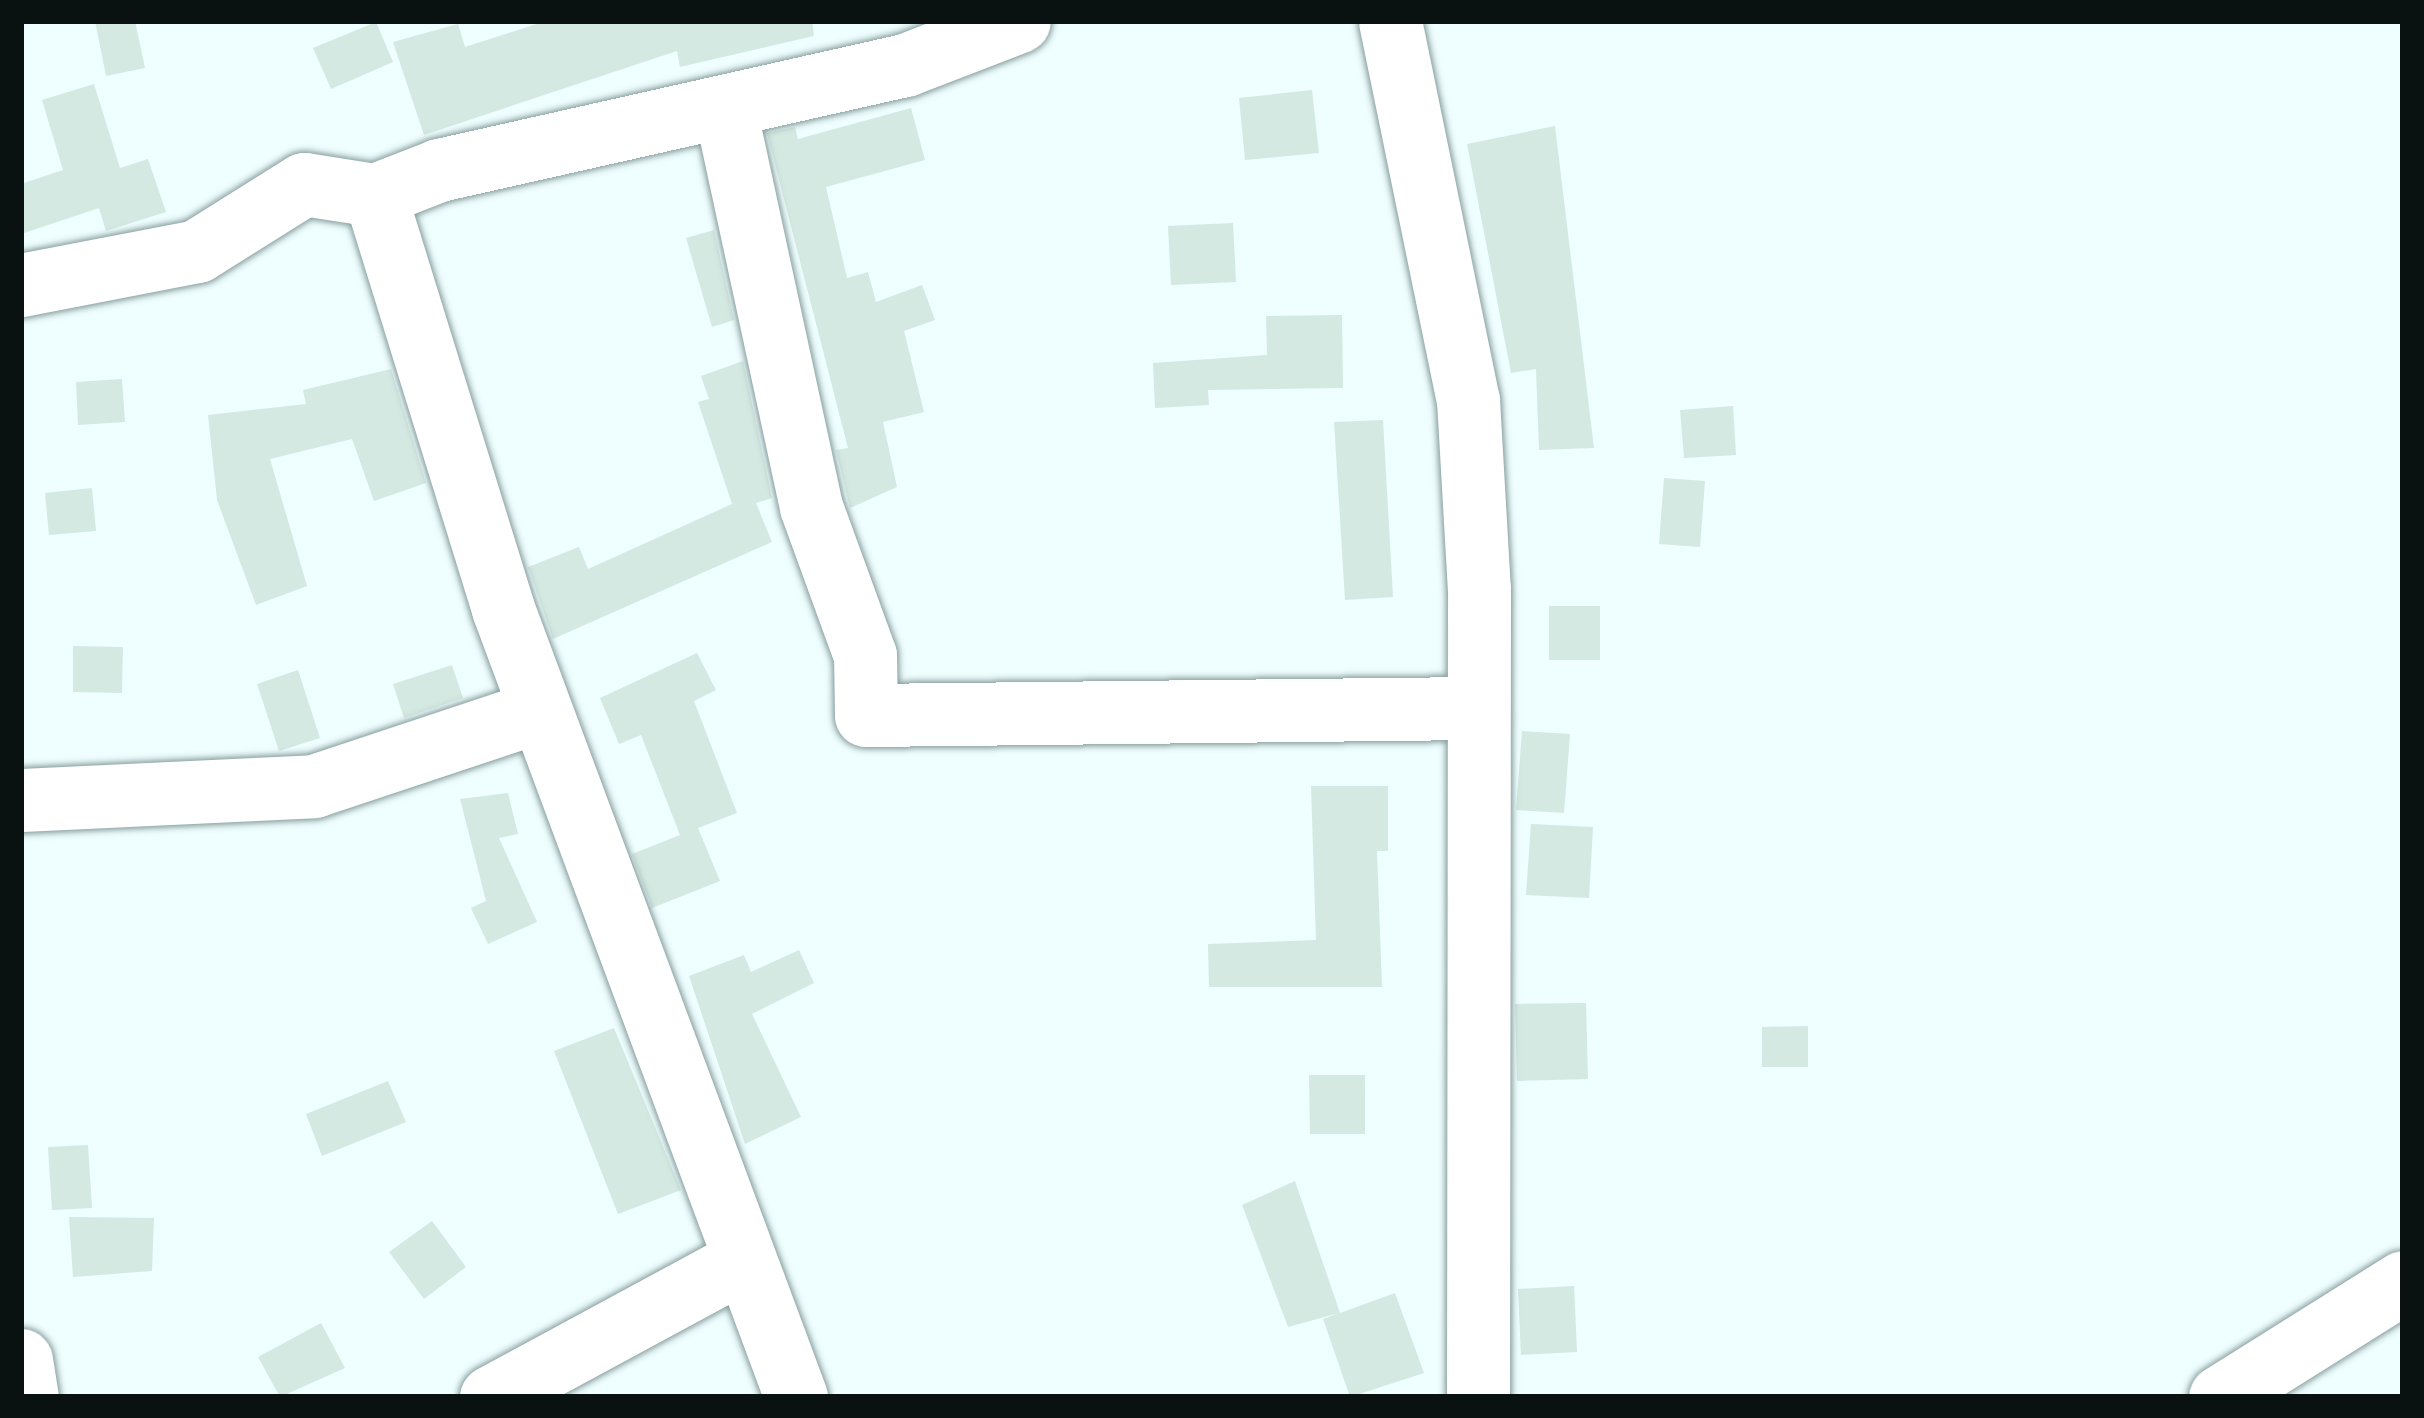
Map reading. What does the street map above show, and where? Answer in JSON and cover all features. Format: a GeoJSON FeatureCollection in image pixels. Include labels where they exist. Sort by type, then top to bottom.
{"type":"FeatureCollection","features":[{"type":"Feature","properties":{"kind":"street"},"geometry":{"type":"LineString","coordinates":[[21,285],[197,251],[304,184],[375,195],[440,170],[725,110],[905,64],[1019,21]]}},
{"type":"Feature","properties":{"kind":"street"},"geometry":{"type":"LineString","coordinates":[[1390,21],[1468,400],[1477,708],[1478,1397]]}},
{"type":"Feature","properties":{"kind":"street"},"geometry":{"type":"LineString","coordinates":[[725,110],[811,507],[865,655],[866,715],[1477,708]]}},
{"type":"Feature","properties":{"kind":"street"},"geometry":{"type":"LineString","coordinates":[[375,195],[540,711],[796,1397]]}},
{"type":"Feature","properties":{"kind":"street"},"geometry":{"type":"LineString","coordinates":[[21,800],[314,786],[540,711]]}},
{"type":"Feature","properties":{"kind":"street"},"geometry":{"type":"LineString","coordinates":[[490,1397],[743,1261]]}},
{"type":"Feature","properties":{"kind":"street"},"geometry":{"type":"LineString","coordinates":[[2220,1397],[2403,1282]]}},
{"type":"Feature","properties":{"kind":"street"},"geometry":{"type":"LineString","coordinates":[[21,1360],[27,1397]]}},
{"type":"Feature","properties":{"kind":"building"},"geometry":{"type":"Polygon","coordinates":[[[95,21],[135,21],[145,68],[106,76],[95,21]]]}},
{"type":"Feature","properties":{"kind":"building"},"geometry":{"type":"Polygon","coordinates":[[[546,21],[812,21],[814,36],[680,67],[677,51],[424,135],[393,42],[458,24],[465,47],[546,21]]]}},
{"type":"Feature","properties":{"kind":"building"},"geometry":{"type":"Polygon","coordinates":[[[376,22],[393,62],[331,89],[313,48],[376,22]]]}},
{"type":"Feature","properties":{"kind":"building"},"geometry":{"type":"Polygon","coordinates":[[[94,84],[120,168],[148,159],[166,212],[106,231],[99,208],[21,234],[21,184],[63,170],[42,100],[94,84]]]}},
{"type":"Feature","properties":{"kind":"building"},"geometry":{"type":"Polygon","coordinates":[[[1312,90],[1319,153],[1245,160],[1239,98],[1312,90]]]}},
{"type":"Feature","properties":{"kind":"building"},"geometry":{"type":"Polygon","coordinates":[[[911,108],[925,160],[826,187],[847,278],[868,272],[876,302],[922,285],[935,320],[904,331],[924,412],[883,422],[897,487],[850,508],[836,450],[848,448],[767,133],[795,127],[798,139],[911,108]]]}},
{"type":"Feature","properties":{"kind":"building"},"geometry":{"type":"Polygon","coordinates":[[[1555,126],[1594,448],[1539,450],[1536,369],[1511,373],[1467,144],[1555,126]]]}},
{"type":"Feature","properties":{"kind":"building"},"geometry":{"type":"Polygon","coordinates":[[[1233,223],[1236,282],[1171,285],[1168,226],[1233,223]]]}},
{"type":"Feature","properties":{"kind":"building"},"geometry":{"type":"Polygon","coordinates":[[[714,230],[734,320],[712,327],[686,238],[714,230]]]}},
{"type":"Feature","properties":{"kind":"building"},"geometry":{"type":"Polygon","coordinates":[[[1342,315],[1343,388],[1208,390],[1209,405],[1155,408],[1153,363],[1267,355],[1266,316],[1342,315]]]}},
{"type":"Feature","properties":{"kind":"building"},"geometry":{"type":"Polygon","coordinates":[[[743,361],[772,498],[756,503],[772,542],[553,639],[528,567],[579,547],[588,569],[732,504],[698,402],[709,399],[701,376],[743,361]]]}},
{"type":"Feature","properties":{"kind":"building"},"geometry":{"type":"Polygon","coordinates":[[[391,369],[426,483],[374,501],[352,439],[270,459],[307,586],[256,605],[217,500],[208,415],[306,404],[303,390],[391,369]]]}},
{"type":"Feature","properties":{"kind":"building"},"geometry":{"type":"Polygon","coordinates":[[[122,379],[125,422],[78,425],[76,382],[122,379]]]}},
{"type":"Feature","properties":{"kind":"building"},"geometry":{"type":"Polygon","coordinates":[[[1733,406],[1736,455],[1684,458],[1680,410],[1733,406]]]}},
{"type":"Feature","properties":{"kind":"building"},"geometry":{"type":"Polygon","coordinates":[[[1383,420],[1393,597],[1345,600],[1334,422],[1383,420]]]}},
{"type":"Feature","properties":{"kind":"building"},"geometry":{"type":"Polygon","coordinates":[[[1664,478],[1705,481],[1700,547],[1659,544],[1664,478]]]}},
{"type":"Feature","properties":{"kind":"building"},"geometry":{"type":"Polygon","coordinates":[[[92,488],[96,531],[49,535],[45,493],[92,488]]]}},
{"type":"Feature","properties":{"kind":"building"},"geometry":{"type":"Polygon","coordinates":[[[1549,606],[1600,606],[1600,660],[1549,660],[1549,606]]]}},
{"type":"Feature","properties":{"kind":"building"},"geometry":{"type":"Polygon","coordinates":[[[73,646],[123,647],[122,693],[73,692],[73,646]]]}},
{"type":"Feature","properties":{"kind":"building"},"geometry":{"type":"Polygon","coordinates":[[[697,653],[716,690],[694,701],[737,813],[698,828],[720,881],[652,908],[632,854],[680,835],[641,735],[619,744],[600,698],[697,653]]]}},
{"type":"Feature","properties":{"kind":"building"},"geometry":{"type":"Polygon","coordinates":[[[452,665],[463,698],[404,718],[393,684],[452,665]]]}},
{"type":"Feature","properties":{"kind":"building"},"geometry":{"type":"Polygon","coordinates":[[[298,670],[320,738],[279,751],[257,684],[298,670]]]}},
{"type":"Feature","properties":{"kind":"building"},"geometry":{"type":"Polygon","coordinates":[[[1522,731],[1570,734],[1564,813],[1516,810],[1522,731]]]}},
{"type":"Feature","properties":{"kind":"building"},"geometry":{"type":"Polygon","coordinates":[[[1311,786],[1388,786],[1388,851],[1377,851],[1382,987],[1209,987],[1208,944],[1316,940],[1311,786]]]}},
{"type":"Feature","properties":{"kind":"building"},"geometry":{"type":"Polygon","coordinates":[[[508,793],[518,834],[499,838],[537,922],[488,944],[471,908],[486,901],[460,799],[508,793]]]}},
{"type":"Feature","properties":{"kind":"building"},"geometry":{"type":"Polygon","coordinates":[[[1531,824],[1593,827],[1589,898],[1526,895],[1531,824]]]}},
{"type":"Feature","properties":{"kind":"building"},"geometry":{"type":"Polygon","coordinates":[[[799,950],[814,983],[752,1014],[801,1117],[745,1144],[689,976],[744,955],[751,972],[799,950]]]}},
{"type":"Feature","properties":{"kind":"building"},"geometry":{"type":"Polygon","coordinates":[[[1586,1003],[1588,1079],[1517,1081],[1515,1004],[1586,1003]]]}},
{"type":"Feature","properties":{"kind":"building"},"geometry":{"type":"Polygon","coordinates":[[[1808,1026],[1808,1067],[1762,1067],[1762,1027],[1808,1026]]]}},
{"type":"Feature","properties":{"kind":"building"},"geometry":{"type":"Polygon","coordinates":[[[614,1028],[681,1190],[618,1214],[554,1051],[614,1028]]]}},
{"type":"Feature","properties":{"kind":"building"},"geometry":{"type":"Polygon","coordinates":[[[1309,1075],[1365,1075],[1365,1134],[1310,1134],[1309,1075]]]}},
{"type":"Feature","properties":{"kind":"building"},"geometry":{"type":"Polygon","coordinates":[[[388,1081],[406,1122],[322,1156],[306,1114],[388,1081]]]}},
{"type":"Feature","properties":{"kind":"building"},"geometry":{"type":"Polygon","coordinates":[[[88,1145],[92,1208],[52,1210],[48,1147],[88,1145]]]}},
{"type":"Feature","properties":{"kind":"building"},"geometry":{"type":"Polygon","coordinates":[[[1295,1181],[1340,1313],[1395,1293],[1424,1373],[1350,1397],[1323,1319],[1339,1313],[1288,1327],[1242,1205],[1295,1181]]]}},
{"type":"Feature","properties":{"kind":"building"},"geometry":{"type":"Polygon","coordinates":[[[69,1217],[154,1218],[152,1271],[73,1277],[69,1217]]]}},
{"type":"Feature","properties":{"kind":"building"},"geometry":{"type":"Polygon","coordinates":[[[432,1221],[466,1267],[424,1299],[389,1252],[432,1221]]]}},
{"type":"Feature","properties":{"kind":"building"},"geometry":{"type":"Polygon","coordinates":[[[1574,1286],[1577,1352],[1521,1355],[1518,1289],[1574,1286]]]}},
{"type":"Feature","properties":{"kind":"building"},"geometry":{"type":"Polygon","coordinates":[[[321,1323],[345,1368],[280,1397],[258,1357],[321,1323]]]}}]}
